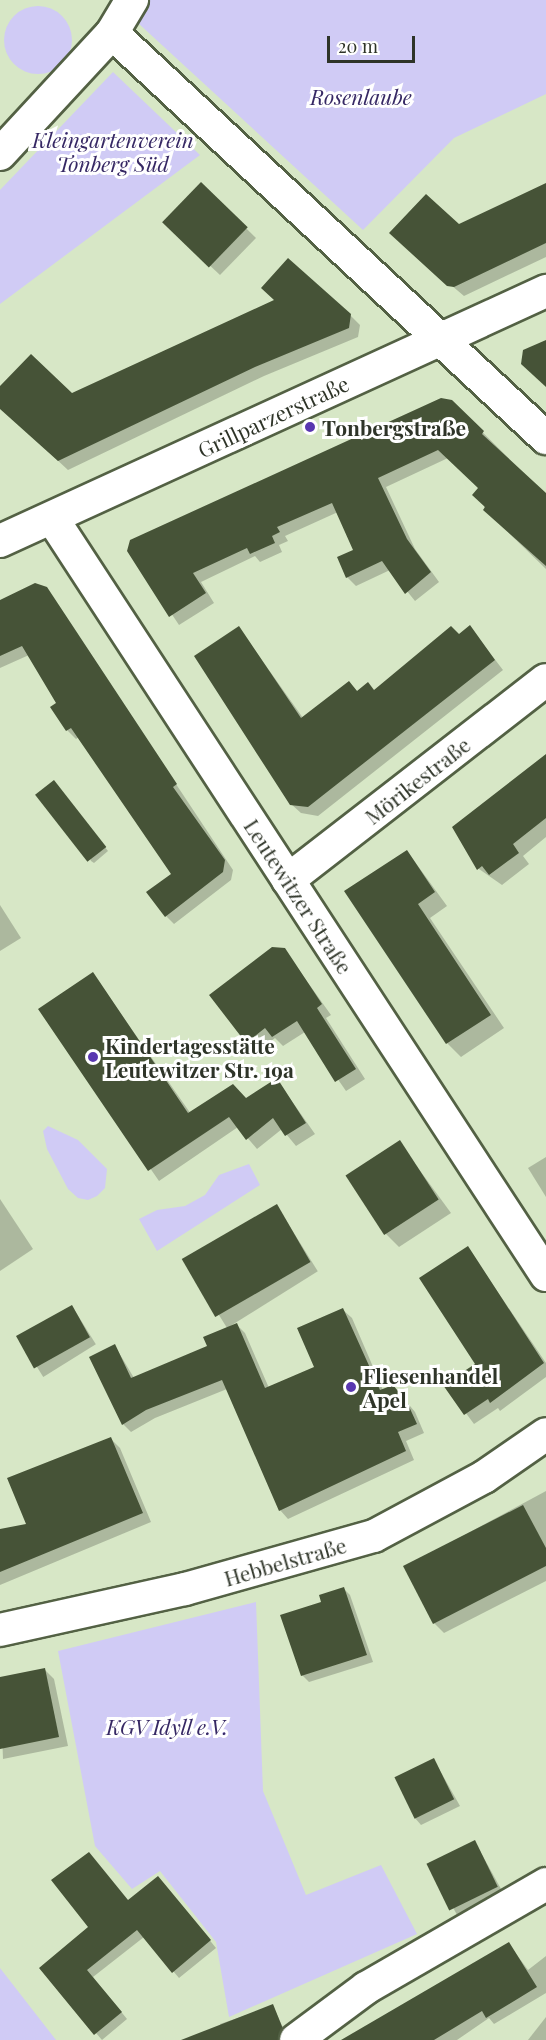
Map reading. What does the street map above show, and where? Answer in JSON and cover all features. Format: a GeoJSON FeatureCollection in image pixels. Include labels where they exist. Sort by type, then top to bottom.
{"type":"FeatureCollection","features":[{"type":"Feature","properties":{"kind":"street"},"geometry":{"type":"LineString","coordinates":[[0,154],[112,33],[132,0]]}},
{"type":"Feature","properties":{"kind":"street"},"geometry":{"type":"LineString","coordinates":[[112,33],[546,438]]}},
{"type":"Feature","properties":{"kind":"street","name":"Grillparzerstraße"},"geometry":{"type":"LineString","coordinates":[[0,541],[546,291]]}},
{"type":"Feature","properties":{"kind":"street","name":"Leutewitzer Straße"},"geometry":{"type":"LineString","coordinates":[[52,518],[546,1275]]}},
{"type":"Feature","properties":{"kind":"street","name":"Mörikestraße"},"geometry":{"type":"LineString","coordinates":[[288,880],[546,680]]}},
{"type":"Feature","properties":{"kind":"street","name":"Hebbelstraße"},"geometry":{"type":"LineString","coordinates":[[0,1630],[185,1589],[374,1536],[484,1478],[546,1434]]}},
{"type":"Feature","properties":{"kind":"street"},"geometry":{"type":"LineString","coordinates":[[296,2040],[366,1988],[546,1884]]}},
{"type":"Feature","properties":{"kind":"green space","name":"Rosenlaube"},"geometry":{"type":"Polygon","coordinates":[[[113,0],[546,0],[546,94],[454,138],[363,230],[113,0]]]}},
{"type":"Feature","properties":{"kind":"green space"},"geometry":{"type":"Polygon","coordinates":[[[38,6],[51,9],[62,16],[69,27],[72,40],[69,53],[62,64],[51,71],[38,74],[25,71],[14,64],[7,53],[4,40],[7,27],[14,16],[25,9],[38,6]]]}},
{"type":"Feature","properties":{"kind":"green space","name":"Kleingartenverein Tonberg Süd"},"geometry":{"type":"Polygon","coordinates":[[[113,72],[200,155],[0,304],[0,190],[113,72]]]}},
{"type":"Feature","properties":{"kind":"green space"},"geometry":{"type":"Polygon","coordinates":[[[48,1126],[78,1140],[107,1169],[105,1188],[97,1196],[88,1200],[78,1198],[68,1189],[47,1149],[43,1131],[48,1126]]]}},
{"type":"Feature","properties":{"kind":"green space"},"geometry":{"type":"Polygon","coordinates":[[[249,1164],[260,1185],[157,1251],[139,1219],[157,1210],[185,1206],[205,1195],[219,1175],[249,1164]]]}},
{"type":"Feature","properties":{"kind":"green space","name":"KGV Idyll e.V."},"geometry":{"type":"Polygon","coordinates":[[[256,1602],[263,1791],[306,1895],[381,1865],[417,1934],[229,2017],[216,1942],[160,1871],[132,1889],[95,1846],[58,1651],[256,1602]]]}},
{"type":"Feature","properties":{"kind":"green space"},"geometry":{"type":"Polygon","coordinates":[[[0,1968],[56,2040],[0,2040],[0,1968]]]}},
{"type":"Feature","properties":{"kind":"building"},"geometry":{"type":"Polygon","coordinates":[[[201,182],[248,227],[209,267],[162,222],[201,182]]]}},
{"type":"Feature","properties":{"kind":"building"},"geometry":{"type":"Polygon","coordinates":[[[546,183],[546,243],[454,287],[447,286],[389,233],[426,194],[459,224],[546,183]]]}},
{"type":"Feature","properties":{"kind":"building"},"geometry":{"type":"Polygon","coordinates":[[[288,258],[351,314],[349,328],[255,367],[58,461],[0,409],[0,386],[31,354],[72,393],[274,300],[261,288],[288,258]]]}},
{"type":"Feature","properties":{"kind":"building"},"geometry":{"type":"Polygon","coordinates":[[[546,340],[546,387],[521,364],[523,350],[546,340]]]}},
{"type":"Feature","properties":{"kind":"building"},"geometry":{"type":"Polygon","coordinates":[[[441,398],[452,400],[484,431],[482,434],[546,493],[546,566],[483,510],[485,507],[472,495],[478,488],[438,450],[378,478],[407,539],[431,572],[405,594],[382,561],[346,578],[337,557],[353,550],[332,503],[277,527],[280,532],[272,536],[275,543],[250,554],[247,548],[193,573],[206,593],[169,617],[127,551],[130,540],[441,398]]]}},
{"type":"Feature","properties":{"kind":"building"},"geometry":{"type":"Polygon","coordinates":[[[35,583],[47,587],[177,784],[173,787],[225,860],[223,872],[165,917],[146,892],[171,874],[71,728],[66,731],[50,707],[56,703],[22,646],[0,656],[0,600],[35,583]]]}},
{"type":"Feature","properties":{"kind":"building"},"geometry":{"type":"Polygon","coordinates":[[[470,625],[495,660],[308,807],[290,805],[194,656],[239,626],[301,718],[349,681],[357,691],[368,682],[374,690],[451,626],[459,634],[470,625]]]}},
{"type":"Feature","properties":{"kind":"building"},"geometry":{"type":"Polygon","coordinates":[[[546,754],[546,818],[513,844],[519,853],[489,875],[482,866],[477,870],[452,827],[546,754]]]}},
{"type":"Feature","properties":{"kind":"building"},"geometry":{"type":"Polygon","coordinates":[[[54,780],[106,847],[87,862],[35,795],[54,780]]]}},
{"type":"Feature","properties":{"kind":"building"},"geometry":{"type":"Polygon","coordinates":[[[407,850],[435,892],[418,904],[491,1015],[446,1044],[344,891],[407,850]]]}},
{"type":"Feature","properties":{"kind":"building"},"geometry":{"type":"Polygon","coordinates":[[[272,947],[285,948],[322,1004],[317,1008],[356,1069],[335,1082],[297,1021],[272,1037],[265,1028],[246,1043],[209,995],[272,947]]]}},
{"type":"Feature","properties":{"kind":"building","name":"Kindertagesstätte Leutewitzer Str. 19a"},"geometry":{"type":"Polygon","coordinates":[[[93,972],[188,1113],[233,1084],[246,1098],[277,1078],[306,1123],[285,1136],[273,1118],[246,1140],[229,1117],[148,1171],[38,1009],[93,972]]]}},
{"type":"Feature","properties":{"kind":"building"},"geometry":{"type":"Polygon","coordinates":[[[400,1140],[439,1200],[384,1235],[345,1175],[400,1140]]]}},
{"type":"Feature","properties":{"kind":"building"},"geometry":{"type":"Polygon","coordinates":[[[277,1204],[310,1262],[215,1317],[182,1259],[277,1204]]]}},
{"type":"Feature","properties":{"kind":"building"},"geometry":{"type":"Polygon","coordinates":[[[468,1246],[544,1363],[490,1403],[488,1399],[464,1415],[443,1385],[475,1364],[419,1278],[468,1246]]]}},
{"type":"Feature","properties":{"kind":"building"},"geometry":{"type":"Polygon","coordinates":[[[72,1305],[90,1337],[34,1368],[16,1336],[72,1305]]]}},
{"type":"Feature","properties":{"kind":"building"},"geometry":{"type":"Polygon","coordinates":[[[343,1308],[380,1390],[393,1385],[407,1402],[417,1424],[398,1432],[406,1451],[279,1511],[222,1380],[146,1410],[122,1425],[89,1357],[115,1344],[131,1378],[207,1346],[203,1337],[237,1323],[265,1388],[314,1367],[297,1328],[343,1308]]]}},
{"type":"Feature","properties":{"kind":"building"},"geometry":{"type":"Polygon","coordinates":[[[111,1437],[143,1513],[0,1572],[0,1529],[26,1524],[7,1478],[111,1437]]]}},
{"type":"Feature","properties":{"kind":"building"},"geometry":{"type":"Polygon","coordinates":[[[523,1505],[546,1548],[546,1566],[433,1624],[403,1566],[523,1505]]]}},
{"type":"Feature","properties":{"kind":"building"},"geometry":{"type":"Polygon","coordinates":[[[344,1587],[367,1655],[301,1676],[280,1615],[321,1602],[319,1595],[344,1587]]]}},
{"type":"Feature","properties":{"kind":"building"},"geometry":{"type":"Polygon","coordinates":[[[45,1668],[59,1737],[0,1749],[0,1677],[45,1668]]]}},
{"type":"Feature","properties":{"kind":"building"},"geometry":{"type":"Polygon","coordinates":[[[434,1758],[454,1799],[415,1819],[394,1777],[434,1758]]]}},
{"type":"Feature","properties":{"kind":"building"},"geometry":{"type":"Polygon","coordinates":[[[475,1840],[498,1887],[449,1910],[426,1864],[475,1840]]]}},
{"type":"Feature","properties":{"kind":"building"},"geometry":{"type":"Polygon","coordinates":[[[89,1852],[128,1900],[158,1876],[211,1940],[172,1973],[137,1930],[87,1970],[122,2012],[94,2035],[39,1968],[88,1927],[51,1880],[89,1852]]]}},
{"type":"Feature","properties":{"kind":"building"},"geometry":{"type":"Polygon","coordinates":[[[509,1942],[537,1987],[486,2018],[482,2011],[434,2040],[341,2040],[509,1942]]]}},
{"type":"Feature","properties":{"kind":"building"},"geometry":{"type":"Polygon","coordinates":[[[273,2004],[283,2029],[278,2040],[181,2040],[273,2004]]]}},
{"type":"Feature","properties":{"kind":"place","name":"Tonbergstraße"},"geometry":{"type":"Point","coordinates":[310,427]}},
{"type":"Feature","properties":{"kind":"place","name":"Kindertagesstätte Leutewitzer Str. 19a"},"geometry":{"type":"Point","coordinates":[93,1057]}},
{"type":"Feature","properties":{"kind":"place","name":"Fliesenhandel Apel"},"geometry":{"type":"Point","coordinates":[351,1387]}}]}
